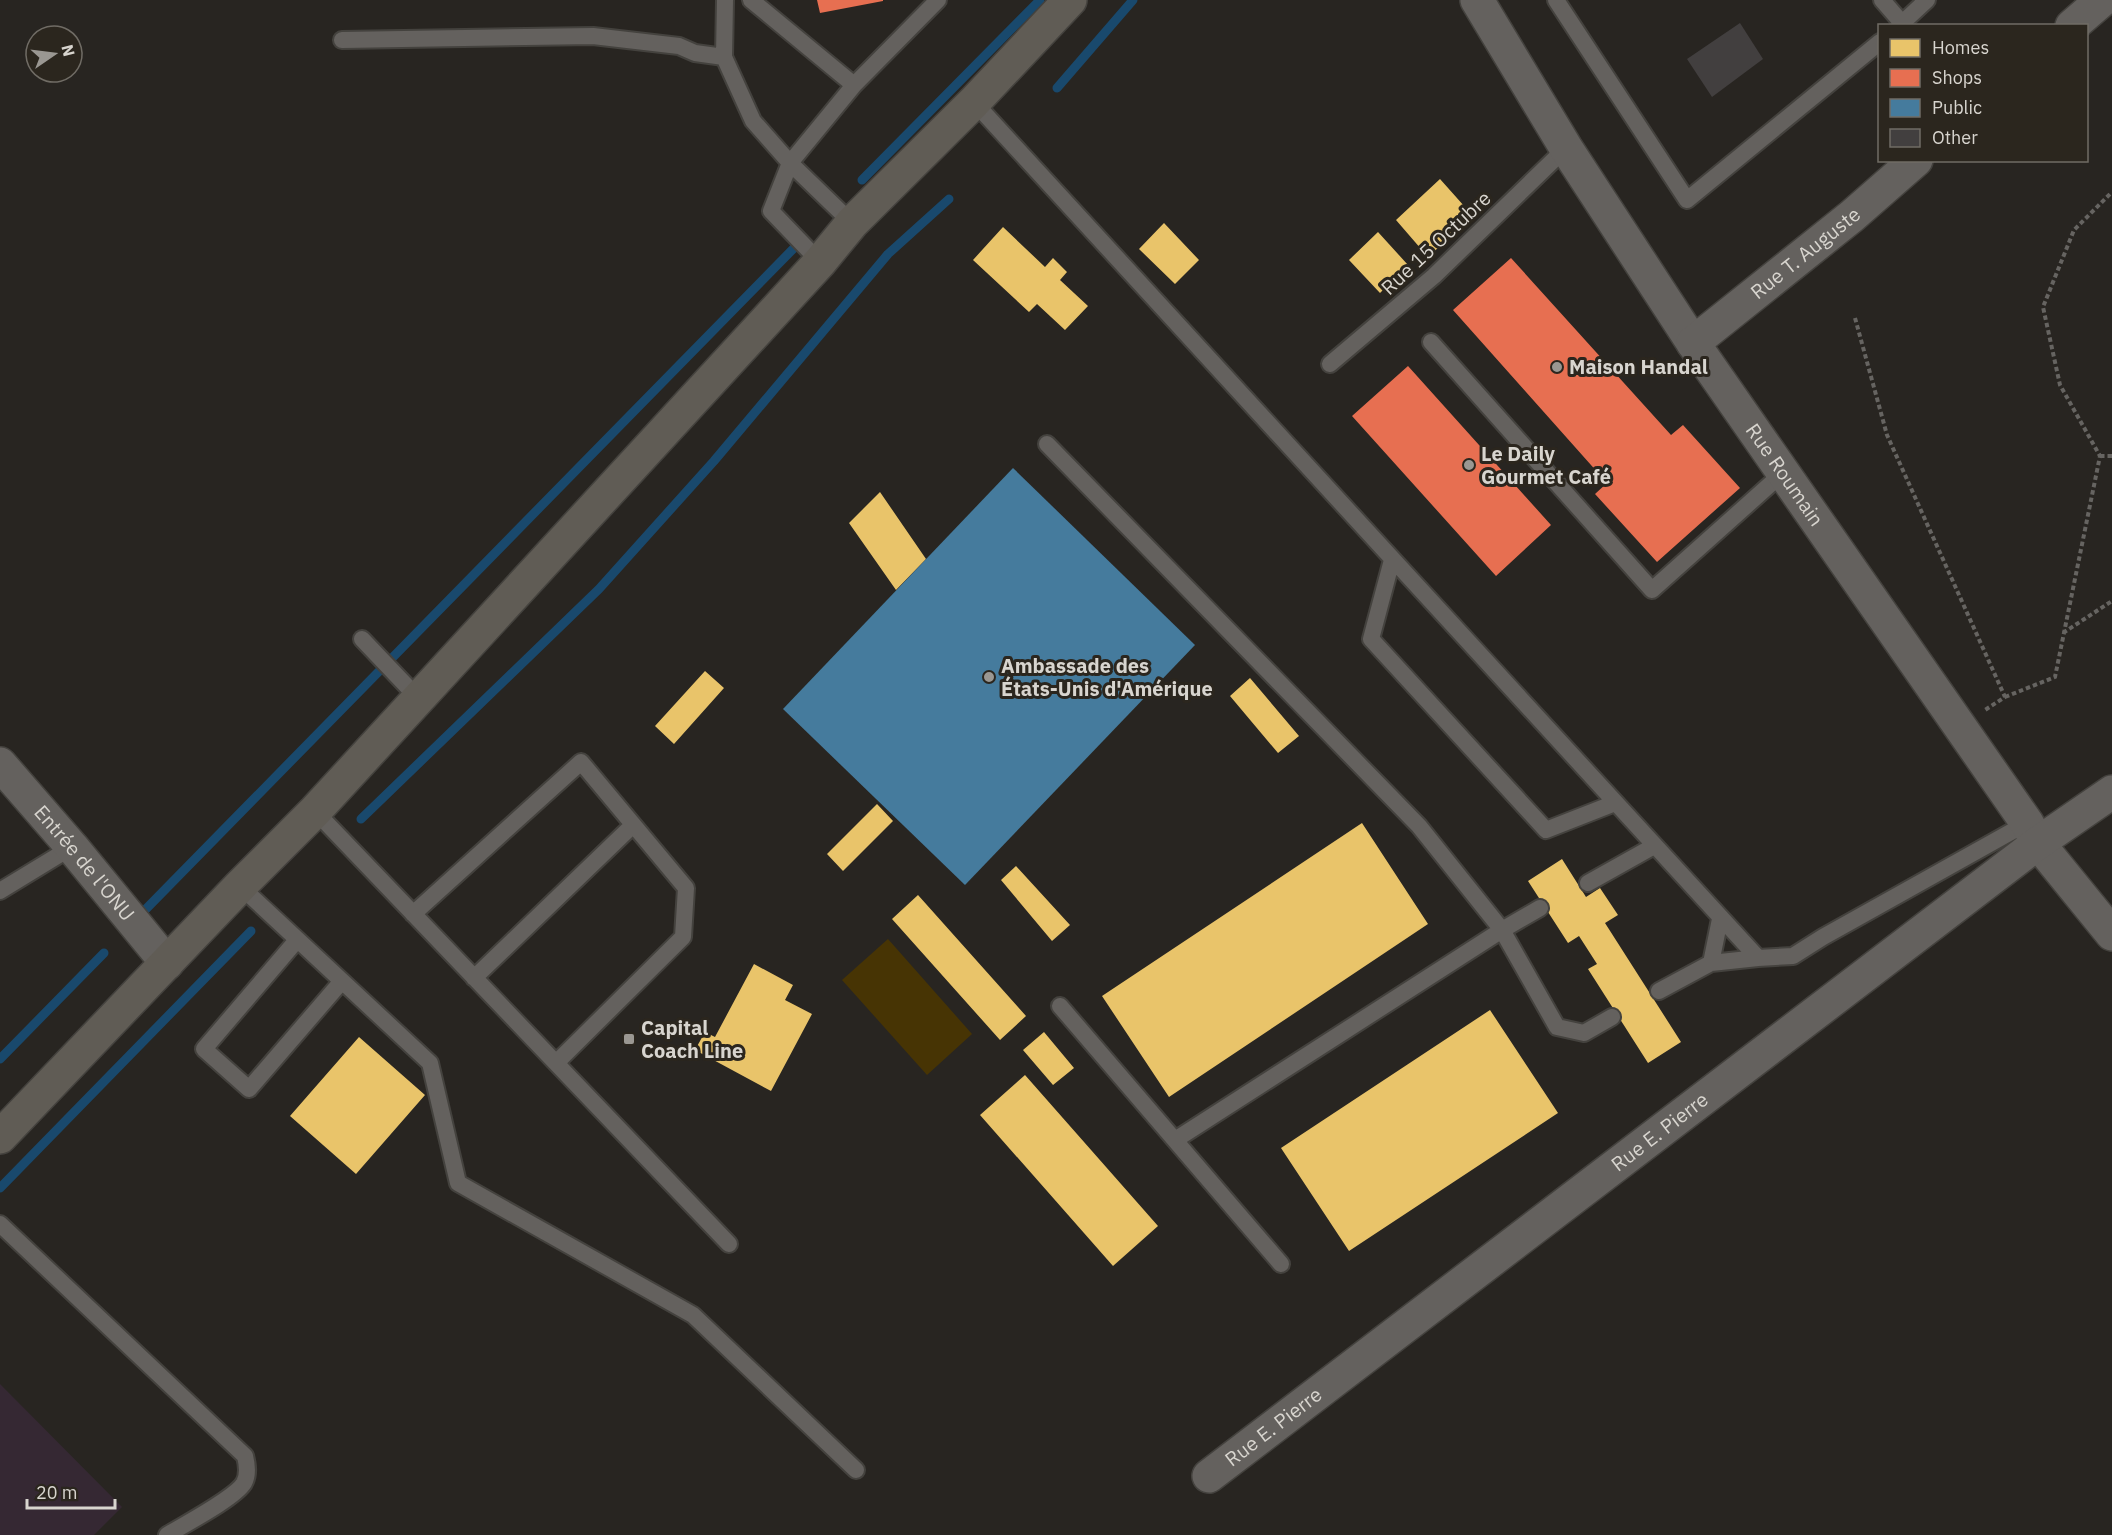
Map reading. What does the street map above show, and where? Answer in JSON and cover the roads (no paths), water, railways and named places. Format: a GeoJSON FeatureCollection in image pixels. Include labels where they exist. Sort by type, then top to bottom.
{"type":"FeatureCollection","features":[{"type":"Feature","properties":{"kind":"main road"},"geometry":{"type":"LineString","coordinates":[[0,1137],[240,886],[315,812],[820,262],[852,223],[974,102],[1070,0]]}},
{"type":"Feature","properties":{"kind":"street","name":"Rue Roumain"},"geometry":{"type":"LineString","coordinates":[[1477,0],[1566,148],[1693,343],[2032,833],[2112,934]]}},
{"type":"Feature","properties":{"kind":"street"},"geometry":{"type":"LineString","coordinates":[[2074,24],[2102,0]]}},
{"type":"Feature","properties":{"kind":"street","name":"Rue T. Auguste"},"geometry":{"type":"LineString","coordinates":[[1693,343],[1852,216],[1914,162]]}},
{"type":"Feature","properties":{"kind":"street","name":"Entrée de l'ONU"},"geometry":{"type":"LineString","coordinates":[[0,764],[167,963]]}},
{"type":"Feature","properties":{"kind":"street","name":"Rue E. Pierre"},"geometry":{"type":"LineString","coordinates":[[1209,1476],[2032,833],[2112,792]]}},
{"type":"Feature","properties":{"kind":"lane"},"geometry":{"type":"LineString","coordinates":[[725,0],[724,57],[753,121],[790,163],[852,223]]}},
{"type":"Feature","properties":{"kind":"lane"},"geometry":{"type":"LineString","coordinates":[[751,0],[854,85]]}},
{"type":"Feature","properties":{"kind":"lane"},"geometry":{"type":"LineString","coordinates":[[820,262],[771,211],[790,163],[854,85],[938,0]]}},
{"type":"Feature","properties":{"kind":"lane"},"geometry":{"type":"LineString","coordinates":[[1556,0],[1687,200],[1878,44]]}},
{"type":"Feature","properties":{"kind":"lane"},"geometry":{"type":"LineString","coordinates":[[1882,0],[1901,24],[1927,0]]}},
{"type":"Feature","properties":{"kind":"lane"},"geometry":{"type":"LineString","coordinates":[[342,40],[593,36],[679,46],[694,53],[724,57]]}},
{"type":"Feature","properties":{"kind":"lane"},"geometry":{"type":"LineString","coordinates":[[974,102],[1758,958]]}},
{"type":"Feature","properties":{"kind":"lane","name":"Rue 15 Octubre"},"geometry":{"type":"LineString","coordinates":[[1330,364],[1434,276],[1566,148]]}},
{"type":"Feature","properties":{"kind":"lane"},"geometry":{"type":"LineString","coordinates":[[1431,342],[1652,590],[1784,472]]}},
{"type":"Feature","properties":{"kind":"lane"},"geometry":{"type":"LineString","coordinates":[[1047,444],[1419,826],[1502,930],[1557,1027],[1584,1033],[1612,1017]]}},
{"type":"Feature","properties":{"kind":"lane"},"geometry":{"type":"LineString","coordinates":[[1392,560],[1371,639],[1379,648],[1546,830],[1614,803]]}},
{"type":"Feature","properties":{"kind":"lane"},"geometry":{"type":"LineString","coordinates":[[362,639],[419,699]]}},
{"type":"Feature","properties":{"kind":"lane"},"geometry":{"type":"LineString","coordinates":[[413,914],[580,762],[686,888],[683,937],[556,1064]]}},
{"type":"Feature","properties":{"kind":"lane"},"geometry":{"type":"LineString","coordinates":[[315,812],[729,1244]]}},
{"type":"Feature","properties":{"kind":"lane"},"geometry":{"type":"LineString","coordinates":[[474,978],[633,825]]}},
{"type":"Feature","properties":{"kind":"lane"},"geometry":{"type":"LineString","coordinates":[[1659,991],[1711,963],[1793,956],[1823,938],[2032,833]]}},
{"type":"Feature","properties":{"kind":"lane"},"geometry":{"type":"LineString","coordinates":[[1588,882],[1654,846]]}},
{"type":"Feature","properties":{"kind":"lane"},"geometry":{"type":"LineString","coordinates":[[0,891],[72,847]]}},
{"type":"Feature","properties":{"kind":"lane"},"geometry":{"type":"LineString","coordinates":[[240,886],[430,1063],[458,1183],[693,1315],[856,1470]]}},
{"type":"Feature","properties":{"kind":"lane"},"geometry":{"type":"LineString","coordinates":[[1175,1140],[1502,930],[1540,908]]}},
{"type":"Feature","properties":{"kind":"lane"},"geometry":{"type":"LineString","coordinates":[[1711,963],[1720,919]]}},
{"type":"Feature","properties":{"kind":"lane"},"geometry":{"type":"LineString","coordinates":[[297,940],[204,1049],[249,1089],[342,981]]}},
{"type":"Feature","properties":{"kind":"lane"},"geometry":{"type":"LineString","coordinates":[[1060,1006],[1281,1264]]}},
{"type":"Feature","properties":{"kind":"lane"},"geometry":{"type":"LineString","coordinates":[[0,1224],[244,1456],[248,1468],[246,1481],[236,1492],[167,1535]]}},
{"type":"Feature","properties":{"kind":"waterway"},"geometry":{"type":"LineString","coordinates":[[862,180],[1040,0]]}},
{"type":"Feature","properties":{"kind":"waterway"},"geometry":{"type":"LineString","coordinates":[[1057,88],[1133,0]]}},
{"type":"Feature","properties":{"kind":"waterway"},"geometry":{"type":"LineString","coordinates":[[361,819],[599,589],[714,461],[888,254],[949,199]]}},
{"type":"Feature","properties":{"kind":"waterway"},"geometry":{"type":"LineString","coordinates":[[144,911],[796,246]]}},
{"type":"Feature","properties":{"kind":"waterway"},"geometry":{"type":"LineString","coordinates":[[0,1188],[251,931]]}},
{"type":"Feature","properties":{"kind":"waterway"},"geometry":{"type":"LineString","coordinates":[[0,1059],[104,953]]}},
{"type":"Feature","properties":{"kind":"place","name":"Maison Handal"},"geometry":{"type":"Point","coordinates":[1557,367]}},
{"type":"Feature","properties":{"kind":"place","name":"Le Daily Gourmet Café"},"geometry":{"type":"Point","coordinates":[1469,465]}},
{"type":"Feature","properties":{"kind":"place","name":"Ambassade des États-Unis d'Amérique"},"geometry":{"type":"Point","coordinates":[989,677]}},
{"type":"Feature","properties":{"kind":"place","name":"Capital Coach Line"},"geometry":{"type":"Point","coordinates":[629,1039]}}]}
